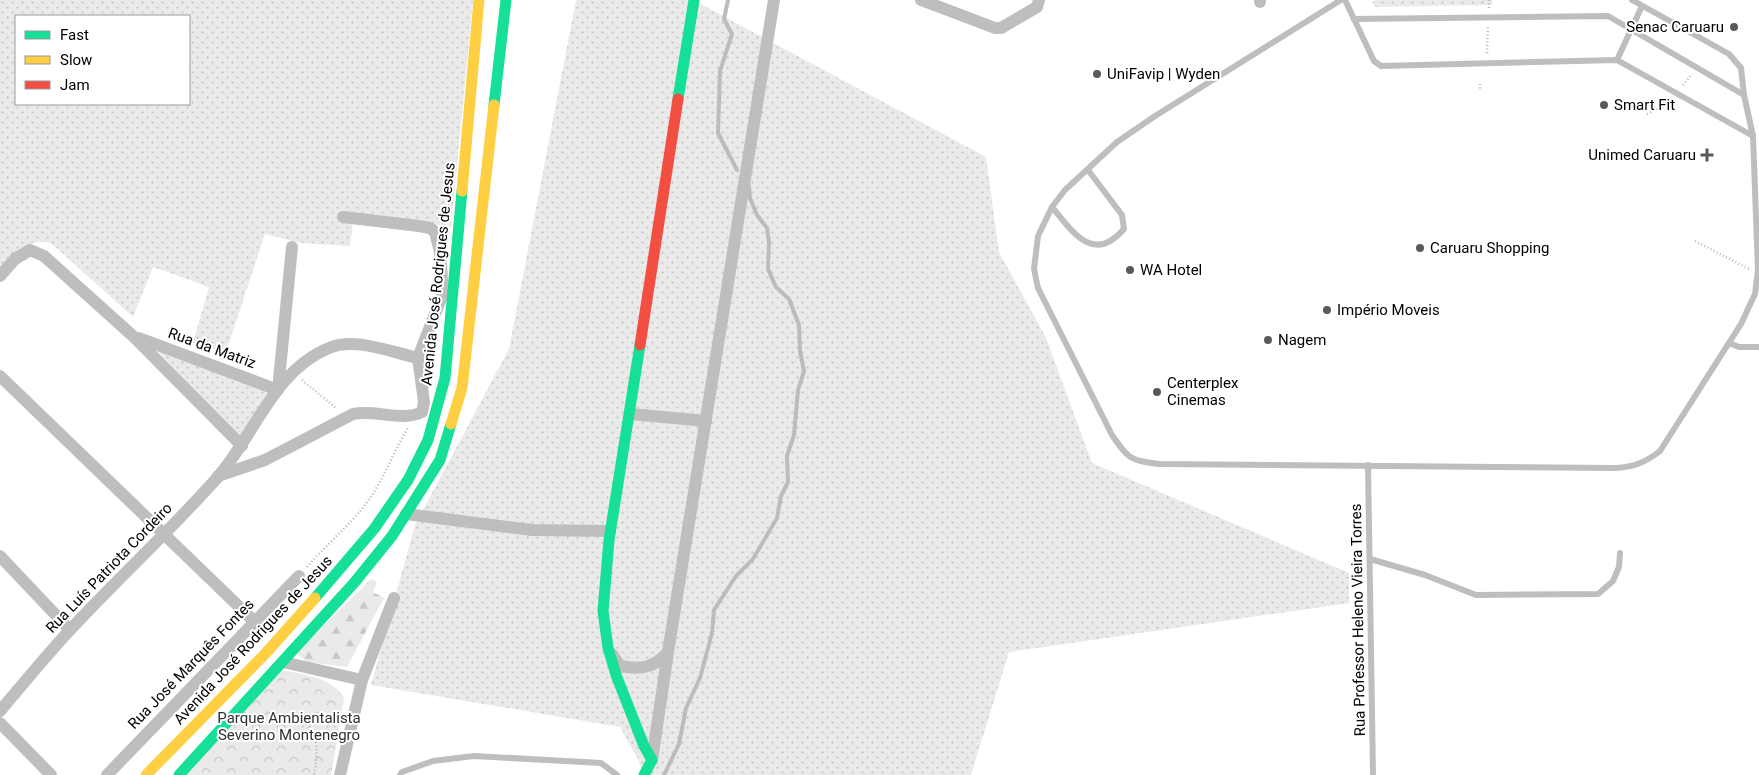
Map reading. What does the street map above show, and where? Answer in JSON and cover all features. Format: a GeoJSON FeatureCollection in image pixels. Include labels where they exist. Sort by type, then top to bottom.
{"type":"FeatureCollection","features":[{"type":"Feature","properties":{"kind":"main road","name":"Avenida José Rodrigues de Jesus"},"geometry":{"type":"LineString","coordinates":[[146,775],[265,654],[337,574],[374,529],[408,480],[428,440],[445,378],[448,292],[479,0]]}},
{"type":"Feature","properties":{"kind":"main road"},"geometry":{"type":"LineString","coordinates":[[179,775],[354,583],[392,536],[440,460],[462,388],[506,0]]}},
{"type":"Feature","properties":{"kind":"main road"},"geometry":{"type":"LineString","coordinates":[[644,775],[652,760],[644,746],[616,675],[608,648],[603,611],[610,531],[631,414],[654,237],[694,0]]}},
{"type":"Feature","properties":{"kind":"street"},"geometry":{"type":"LineString","coordinates":[[652,760],[774,0]]}},
{"type":"Feature","properties":{"kind":"street"},"geometry":{"type":"LineString","coordinates":[[921,0],[995,28],[1001,28],[1037,7],[1038,0]]}},
{"type":"Feature","properties":{"kind":"street"},"geometry":{"type":"LineString","coordinates":[[218,476],[265,460],[360,412],[417,414],[422,412],[424,402],[418,358],[448,292],[435,232],[430,228],[343,217]]}},
{"type":"Feature","properties":{"kind":"street"},"geometry":{"type":"LineString","coordinates":[[278,390],[292,246]]}},
{"type":"Feature","properties":{"kind":"street"},"geometry":{"type":"LineString","coordinates":[[0,276],[15,259],[30,250],[44,256],[134,337],[242,446]]}},
{"type":"Feature","properties":{"kind":"street","name":"Rua da Matriz"},"geometry":{"type":"LineString","coordinates":[[134,337],[278,390]]}},
{"type":"Feature","properties":{"kind":"street","name":"Rua Luís Patriota Cordeiro"},"geometry":{"type":"LineString","coordinates":[[0,711],[70,630],[164,536],[218,476],[242,446],[278,390],[301,364],[343,343],[418,358]]}},
{"type":"Feature","properties":{"kind":"street"},"geometry":{"type":"LineString","coordinates":[[0,376],[255,622]]}},
{"type":"Feature","properties":{"kind":"street"},"geometry":{"type":"LineString","coordinates":[[631,414],[706,421]]}},
{"type":"Feature","properties":{"kind":"street"},"geometry":{"type":"LineString","coordinates":[[406,514],[532,530],[610,531]]}},
{"type":"Feature","properties":{"kind":"street"},"geometry":{"type":"LineString","coordinates":[[0,556],[70,630]]}},
{"type":"Feature","properties":{"kind":"street","name":"Rua José Marquês Fontes"},"geometry":{"type":"LineString","coordinates":[[107,775],[299,576]]}},
{"type":"Feature","properties":{"kind":"street"},"geometry":{"type":"LineString","coordinates":[[340,775],[362,680],[394,598]]}},
{"type":"Feature","properties":{"kind":"street"},"geometry":{"type":"LineString","coordinates":[[608,648],[620,666],[635,669],[658,663],[668,652]]}},
{"type":"Feature","properties":{"kind":"street"},"geometry":{"type":"LineString","coordinates":[[283,662],[362,680]]}},
{"type":"Feature","properties":{"kind":"street"},"geometry":{"type":"LineString","coordinates":[[0,723],[51,775]]}},
{"type":"Feature","properties":{"kind":"lane"},"geometry":{"type":"LineString","coordinates":[[1340,0],[1155,116],[1117,142],[1065,190],[1052,207],[1038,236],[1034,270],[1038,288],[1112,435],[1134,461],[1160,464],[1631,467],[1648,460],[1660,451],[1729,343],[1755,294],[1758,273],[1753,136],[1744,95],[1742,68],[1737,61],[1729,54],[1632,0]]}},
{"type":"Feature","properties":{"kind":"lane"},"geometry":{"type":"LineString","coordinates":[[1345,0],[1374,61],[1381,66],[1617,60],[1753,136]]}},
{"type":"Feature","properties":{"kind":"lane"},"geometry":{"type":"LineString","coordinates":[[1617,60],[1642,6]]}},
{"type":"Feature","properties":{"kind":"lane"},"geometry":{"type":"LineString","coordinates":[[1354,19],[1608,16],[1744,95]]}},
{"type":"Feature","properties":{"kind":"lane"},"geometry":{"type":"LineString","coordinates":[[1052,207],[1082,241],[1091,245],[1108,241],[1120,234],[1124,229],[1122,215],[1088,170]]}},
{"type":"Feature","properties":{"kind":"lane"},"geometry":{"type":"LineString","coordinates":[[1729,343],[1739,347],[1759,347]]}},
{"type":"Feature","properties":{"kind":"lane","name":"Rua Professor Heleno Vieira Torres"},"geometry":{"type":"LineString","coordinates":[[1368,465],[1373,775]]}},
{"type":"Feature","properties":{"kind":"lane"},"geometry":{"type":"LineString","coordinates":[[1370,559],[1425,575],[1476,595],[1598,594],[1614,582],[1619,567],[1620,553]]}},
{"type":"Feature","properties":{"kind":"lane"},"geometry":{"type":"LineString","coordinates":[[400,775],[402,772],[433,760],[474,756],[601,764],[617,775]]}},
{"type":"Feature","properties":{"kind":"path"},"geometry":{"type":"LineString","coordinates":[[1487,48],[1488,18]]}},
{"type":"Feature","properties":{"kind":"path"},"geometry":{"type":"LineString","coordinates":[[1480,84],[1480,89]]}},
{"type":"Feature","properties":{"kind":"path"},"geometry":{"type":"LineString","coordinates":[[1647,114],[1664,106],[1669,101]]}},
{"type":"Feature","properties":{"kind":"path"},"geometry":{"type":"LineString","coordinates":[[1695,240],[1758,273]]}},
{"type":"Feature","properties":{"kind":"path"},"geometry":{"type":"LineString","coordinates":[[292,373],[347,417]]}},
{"type":"Feature","properties":{"kind":"path"},"geometry":{"type":"LineString","coordinates":[[299,576],[365,506],[387,473],[397,445],[417,414]]}},
{"type":"Feature","properties":{"kind":"path"},"geometry":{"type":"LineString","coordinates":[[298,717],[307,723],[317,742],[314,775]]}},
{"type":"Feature","properties":{"kind":"green space"},"geometry":{"type":"Polygon","coordinates":[[[0,0],[473,0],[451,227],[354,213],[350,246],[301,243],[265,234],[226,352],[193,343],[209,287],[153,267],[133,317],[51,243],[42,242],[28,245],[16,255],[0,274],[0,0]]]}},
{"type":"Feature","properties":{"kind":"green space"},"geometry":{"type":"Polygon","coordinates":[[[576,0],[693,0],[986,157],[999,252],[1046,338],[1092,463],[1349,573],[1349,603],[1009,652],[971,775],[643,775],[638,759],[620,727],[371,685],[415,525],[509,349],[576,0]]]}},
{"type":"Feature","properties":{"kind":"green space"},"geometry":{"type":"Polygon","coordinates":[[[1376,0],[1492,0],[1492,5],[1375,7],[1372,2],[1376,0]]]}},
{"type":"Feature","properties":{"kind":"green space"},"geometry":{"type":"Polygon","coordinates":[[[151,344],[272,391],[241,440],[151,344]]]}},
{"type":"Feature","properties":{"kind":"green space"},"geometry":{"type":"Polygon","coordinates":[[[371,579],[377,582],[373,592],[384,598],[347,667],[307,662],[296,653],[371,579]]]}},
{"type":"Feature","properties":{"kind":"green space","name":"Parque Ambientalista Severino Montenegro"},"geometry":{"type":"Polygon","coordinates":[[[276,669],[323,680],[339,691],[344,698],[331,775],[180,775],[276,669]]]}},
{"type":"Feature","properties":{"kind":"waterway"},"geometry":{"type":"LineString","coordinates":[[728,0],[724,19],[732,34],[720,71],[718,133],[737,170]]}},
{"type":"Feature","properties":{"kind":"waterway"},"geometry":{"type":"LineString","coordinates":[[664,775],[679,744],[686,708],[700,678],[712,633],[714,610],[736,576],[753,559],[777,518],[781,496],[788,482],[787,456],[794,435],[798,390],[804,371],[800,351],[799,325],[789,299],[776,287],[768,269],[769,243],[767,228],[757,215],[750,198],[749,186]]}},
{"type":"Feature","properties":{"kind":"traffic: fast"},"geometry":{"type":"LineString","coordinates":[[494,105],[506,0]]}},
{"type":"Feature","properties":{"kind":"traffic: fast"},"geometry":{"type":"LineString","coordinates":[[678,99],[694,0]]}},
{"type":"Feature","properties":{"kind":"traffic: fast"},"geometry":{"type":"LineString","coordinates":[[315,598],[374,529],[408,480],[428,440],[445,378],[462,191]]}},
{"type":"Feature","properties":{"kind":"traffic: fast"},"geometry":{"type":"LineString","coordinates":[[640,345],[609,540],[603,611],[608,648],[616,675],[644,746],[652,760],[644,775]]}},
{"type":"Feature","properties":{"kind":"traffic: fast"},"geometry":{"type":"LineString","coordinates":[[179,775],[354,583],[392,536],[440,460],[451,424]]}},
{"type":"Feature","properties":{"kind":"traffic: slow"},"geometry":{"type":"LineString","coordinates":[[462,191],[479,0]]}},
{"type":"Feature","properties":{"kind":"traffic: slow"},"geometry":{"type":"LineString","coordinates":[[451,424],[462,388],[494,105]]}},
{"type":"Feature","properties":{"kind":"traffic: slow"},"geometry":{"type":"LineString","coordinates":[[146,775],[265,654],[315,598]]}},
{"type":"Feature","properties":{"kind":"traffic: jam"},"geometry":{"type":"LineString","coordinates":[[640,345],[678,99]]}},
{"type":"Feature","properties":{"kind":"place","name":"Senac Caruaru"},"geometry":{"type":"Point","coordinates":[1734,27]}},
{"type":"Feature","properties":{"kind":"place","name":"UniFavip | Wyden"},"geometry":{"type":"Point","coordinates":[1097,74]}},
{"type":"Feature","properties":{"kind":"place","name":"Smart Fit"},"geometry":{"type":"Point","coordinates":[1604,105]}},
{"type":"Feature","properties":{"kind":"place","name":"Unimed Caruaru"},"geometry":{"type":"Point","coordinates":[1707,155]}},
{"type":"Feature","properties":{"kind":"place","name":"Caruaru Shopping"},"geometry":{"type":"Point","coordinates":[1420,248]}},
{"type":"Feature","properties":{"kind":"place","name":"WA Hotel"},"geometry":{"type":"Point","coordinates":[1130,270]}},
{"type":"Feature","properties":{"kind":"place","name":"Império Moveis"},"geometry":{"type":"Point","coordinates":[1327,310]}},
{"type":"Feature","properties":{"kind":"place","name":"Nagem"},"geometry":{"type":"Point","coordinates":[1268,340]}},
{"type":"Feature","properties":{"kind":"place","name":"Centerplex Cinemas"},"geometry":{"type":"Point","coordinates":[1157,392]}}]}
